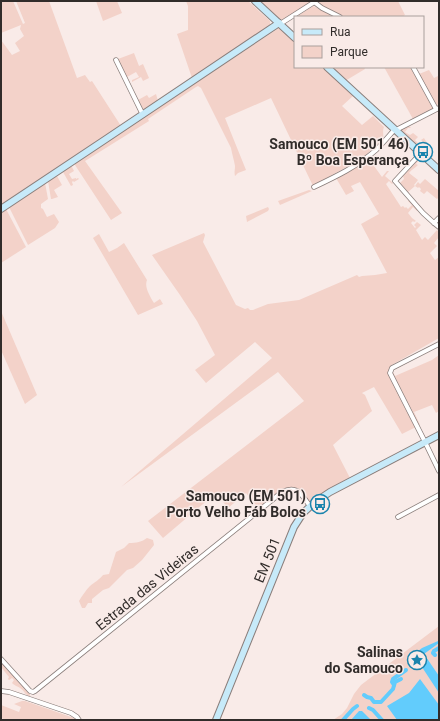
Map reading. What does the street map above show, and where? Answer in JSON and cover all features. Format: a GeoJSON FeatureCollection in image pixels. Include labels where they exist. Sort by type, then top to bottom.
{"type":"FeatureCollection","features":[{"type":"Feature","properties":{"kind":"main road"},"geometry":{"type":"LineString","coordinates":[[255,1],[294,37]]}},
{"type":"Feature","properties":{"kind":"main road"},"geometry":{"type":"LineString","coordinates":[[1,209],[280,24]]}},
{"type":"Feature","properties":{"kind":"main road"},"geometry":{"type":"LineString","coordinates":[[328,68],[439,170]]}},
{"type":"Feature","properties":{"kind":"main road","name":"EM 501"},"geometry":{"type":"LineString","coordinates":[[216,720],[294,527],[302,513],[330,492],[439,435]]}},
{"type":"Feature","properties":{"kind":"street"},"geometry":{"type":"LineString","coordinates":[[280,24],[315,2],[322,8],[338,16]]}},
{"type":"Feature","properties":{"kind":"street"},"geometry":{"type":"LineString","coordinates":[[116,60],[143,115]]}},
{"type":"Feature","properties":{"kind":"street"},"geometry":{"type":"LineString","coordinates":[[314,187],[333,178],[363,160],[396,129],[437,108],[414,68]]}},
{"type":"Feature","properties":{"kind":"street"},"geometry":{"type":"LineString","coordinates":[[421,153],[395,181],[439,227]]}},
{"type":"Feature","properties":{"kind":"street"},"geometry":{"type":"LineString","coordinates":[[434,223],[439,218]]}},
{"type":"Feature","properties":{"kind":"street"},"geometry":{"type":"LineString","coordinates":[[439,344],[392,368],[390,373],[439,471]]}},
{"type":"Feature","properties":{"kind":"street","name":"Estrada das Videiras"},"geometry":{"type":"LineString","coordinates":[[1,659],[30,691],[35,691],[282,492],[293,489],[297,490],[310,506]]}},
{"type":"Feature","properties":{"kind":"street"},"geometry":{"type":"LineString","coordinates":[[398,517],[439,495]]}},
{"type":"Feature","properties":{"kind":"street"},"geometry":{"type":"LineString","coordinates":[[1,691],[9,692],[71,713],[79,720]]}},
{"type":"Feature","properties":{"kind":"green space"},"geometry":{"type":"Polygon","coordinates":[[[1,1],[13,1],[23,24],[25,23],[16,1],[49,1],[77,78],[85,75],[90,82],[92,81],[121,126],[1,207],[1,40],[12,55],[20,51],[15,43],[24,36],[20,29],[21,25],[1,33],[1,1]]]}},
{"type":"Feature","properties":{"kind":"green space"},"geometry":{"type":"Polygon","coordinates":[[[96,1],[117,1],[122,13],[103,21],[96,1]]]}},
{"type":"Feature","properties":{"kind":"green space"},"geometry":{"type":"Polygon","coordinates":[[[186,1],[248,1],[270,21],[270,26],[192,78],[177,34],[188,30],[188,6],[186,1]]]}},
{"type":"Feature","properties":{"kind":"green space"},"geometry":{"type":"Polygon","coordinates":[[[258,1],[312,1],[295,13],[281,20],[275,18],[258,1]]]}},
{"type":"Feature","properties":{"kind":"green space"},"geometry":{"type":"Polygon","coordinates":[[[398,1],[405,15],[341,16],[319,4],[319,2],[398,1]]]}},
{"type":"Feature","properties":{"kind":"green space"},"geometry":{"type":"Polygon","coordinates":[[[313,6],[333,16],[298,16],[313,6]]]}},
{"type":"Feature","properties":{"kind":"green space"},"geometry":{"type":"Polygon","coordinates":[[[279,28],[294,40],[294,68],[325,68],[353,96],[342,106],[362,125],[373,116],[384,127],[383,139],[366,155],[313,186],[271,98],[225,118],[246,170],[235,176],[235,166],[231,148],[201,88],[198,86],[148,119],[149,121],[85,161],[122,213],[111,220],[75,163],[279,28]]]}},
{"type":"Feature","properties":{"kind":"green space"},"geometry":{"type":"Polygon","coordinates":[[[134,53],[139,66],[143,64],[149,78],[143,81],[141,77],[132,82],[132,80],[139,77],[136,72],[127,77],[129,81],[127,80],[118,59],[134,53]]]}},
{"type":"Feature","properties":{"kind":"green space"},"geometry":{"type":"Polygon","coordinates":[[[331,68],[364,68],[365,69],[345,81],[331,68]]]}},
{"type":"Feature","properties":{"kind":"green space"},"geometry":{"type":"Polygon","coordinates":[[[385,68],[411,68],[424,90],[433,107],[432,109],[413,119],[385,68]]]}},
{"type":"Feature","properties":{"kind":"green space"},"geometry":{"type":"Polygon","coordinates":[[[429,70],[434,78],[438,76],[439,79],[439,105],[435,104],[419,74],[429,70]]]}},
{"type":"Feature","properties":{"kind":"green space"},"geometry":{"type":"Polygon","coordinates":[[[156,94],[158,101],[144,111],[138,100],[147,95],[149,98],[156,94]]]}},
{"type":"Feature","properties":{"kind":"green space"},"geometry":{"type":"Polygon","coordinates":[[[409,126],[411,128],[408,128],[405,132],[410,135],[413,133],[418,137],[415,140],[420,145],[423,142],[421,140],[424,138],[427,143],[421,149],[400,130],[409,126]]]}},
{"type":"Feature","properties":{"kind":"green space"},"geometry":{"type":"Polygon","coordinates":[[[369,159],[382,177],[387,171],[389,171],[385,176],[393,183],[392,184],[389,181],[386,184],[401,207],[403,206],[408,209],[412,205],[408,201],[409,200],[418,210],[417,211],[413,207],[408,213],[416,221],[411,223],[415,228],[416,227],[414,225],[417,222],[421,225],[416,230],[422,240],[425,237],[428,240],[437,230],[439,232],[439,237],[434,243],[437,246],[430,253],[435,260],[439,257],[439,338],[390,366],[395,376],[432,360],[439,355],[439,411],[436,413],[432,405],[414,412],[420,425],[402,434],[374,387],[362,393],[365,395],[372,411],[333,445],[350,478],[314,498],[308,503],[297,490],[287,490],[260,510],[246,493],[228,508],[216,493],[163,538],[148,521],[304,401],[278,372],[121,487],[272,358],[255,342],[206,383],[195,370],[215,355],[197,321],[152,255],[204,233],[205,235],[203,242],[236,305],[245,309],[248,308],[250,310],[268,304],[299,300],[357,275],[359,277],[387,273],[361,224],[379,214],[360,182],[351,186],[354,191],[346,195],[336,178],[369,159]]]}},
{"type":"Feature","properties":{"kind":"green space"},"geometry":{"type":"Polygon","coordinates":[[[420,159],[416,164],[418,165],[409,173],[418,180],[414,185],[415,186],[408,192],[400,183],[404,179],[403,176],[420,159]]]}},
{"type":"Feature","properties":{"kind":"green space"},"geometry":{"type":"Polygon","coordinates":[[[72,167],[74,171],[69,174],[72,179],[79,179],[74,182],[73,181],[73,185],[71,186],[63,172],[72,167]]]}},
{"type":"Feature","properties":{"kind":"green space"},"geometry":{"type":"Polygon","coordinates":[[[57,176],[62,185],[54,190],[58,197],[51,199],[48,181],[57,176]]]}},
{"type":"Feature","properties":{"kind":"green space"},"geometry":{"type":"Polygon","coordinates":[[[425,179],[439,191],[439,197],[437,199],[427,191],[424,194],[420,191],[421,189],[419,187],[418,188],[415,186],[418,182],[420,184],[425,179]]]}},
{"type":"Feature","properties":{"kind":"green space"},"geometry":{"type":"Polygon","coordinates":[[[45,183],[48,199],[41,204],[41,208],[47,217],[54,214],[59,222],[55,228],[28,245],[9,207],[45,183]]]}},
{"type":"Feature","properties":{"kind":"green space"},"geometry":{"type":"Polygon","coordinates":[[[309,190],[312,191],[280,205],[278,201],[309,190]]]}},
{"type":"Feature","properties":{"kind":"green space"},"geometry":{"type":"Polygon","coordinates":[[[268,207],[268,211],[247,222],[246,216],[268,207]]]}},
{"type":"Feature","properties":{"kind":"green space"},"geometry":{"type":"Polygon","coordinates":[[[6,209],[26,247],[1,263],[1,212],[6,209]]]}},
{"type":"Feature","properties":{"kind":"green space"},"geometry":{"type":"Polygon","coordinates":[[[99,234],[109,252],[124,243],[147,280],[147,289],[154,303],[160,299],[163,304],[138,315],[93,238],[99,234]]]}},
{"type":"Feature","properties":{"kind":"green space"},"geometry":{"type":"Polygon","coordinates":[[[1,311],[37,395],[25,404],[1,350],[1,311]]]}},
{"type":"Feature","properties":{"kind":"green space"},"geometry":{"type":"Polygon","coordinates":[[[147,538],[153,540],[154,545],[142,560],[133,568],[127,570],[109,588],[103,590],[92,599],[92,603],[88,603],[85,608],[82,608],[79,601],[90,586],[103,575],[109,574],[116,552],[124,548],[129,543],[139,542],[147,538]]]}},
{"type":"Feature","properties":{"kind":"green space","name":"Salinas do Samouco"},"geometry":{"type":"Polygon","coordinates":[[[439,626],[439,720],[333,720],[342,714],[347,708],[354,694],[361,685],[439,626]]]}},
{"type":"Feature","properties":{"kind":"green space"},"geometry":{"type":"Polygon","coordinates":[[[1,662],[30,694],[30,697],[22,689],[12,683],[14,680],[12,678],[9,680],[8,679],[9,677],[1,667],[1,662]]]}},
{"type":"Feature","properties":{"kind":"green space"},"geometry":{"type":"Polygon","coordinates":[[[22,701],[74,718],[75,720],[3,720],[1,715],[1,705],[19,712],[21,707],[14,704],[22,701]]]}},
{"type":"Feature","properties":{"kind":"water"},"geometry":{"type":"Polygon","coordinates":[[[438,641],[439,643],[424,654],[439,676],[439,693],[418,661],[423,657],[421,654],[410,661],[408,659],[422,648],[438,641]]]}},
{"type":"Feature","properties":{"kind":"water"},"geometry":{"type":"Polygon","coordinates":[[[420,679],[439,705],[439,720],[397,720],[387,706],[409,693],[420,679]]]}},
{"type":"Feature","properties":{"kind":"water"},"geometry":{"type":"Polygon","coordinates":[[[359,711],[362,711],[371,720],[351,720],[359,711]]]}},
{"type":"Feature","properties":{"kind":"waterway"},"geometry":{"type":"LineString","coordinates":[[435,655],[433,653],[434,651],[439,648]]}},
{"type":"Feature","properties":{"kind":"waterway"},"geometry":{"type":"LineString","coordinates":[[394,685],[392,682],[393,679],[406,670]]}},
{"type":"Feature","properties":{"kind":"waterway"},"geometry":{"type":"LineString","coordinates":[[364,695],[371,698],[374,702],[381,702],[393,689],[395,682],[401,679]]}},
{"type":"Feature","properties":{"kind":"waterway"},"geometry":{"type":"LineString","coordinates":[[343,720],[357,706]]}},
{"type":"Feature","properties":{"kind":"waterway"},"geometry":{"type":"LineString","coordinates":[[369,708],[373,710],[382,720]]}},
{"type":"Feature","properties":{"kind":"place","name":"Samouco (EM 501 46) Bº Boa Esperança"},"geometry":{"type":"Point","coordinates":[423,152]}},
{"type":"Feature","properties":{"kind":"place","name":"Samouco (EM 501) Porto Velho Fáb Bolos"},"geometry":{"type":"Point","coordinates":[320,504]}},
{"type":"Feature","properties":{"kind":"place","name":"Salinas do Samouco"},"geometry":{"type":"Point","coordinates":[417,660]}}]}
